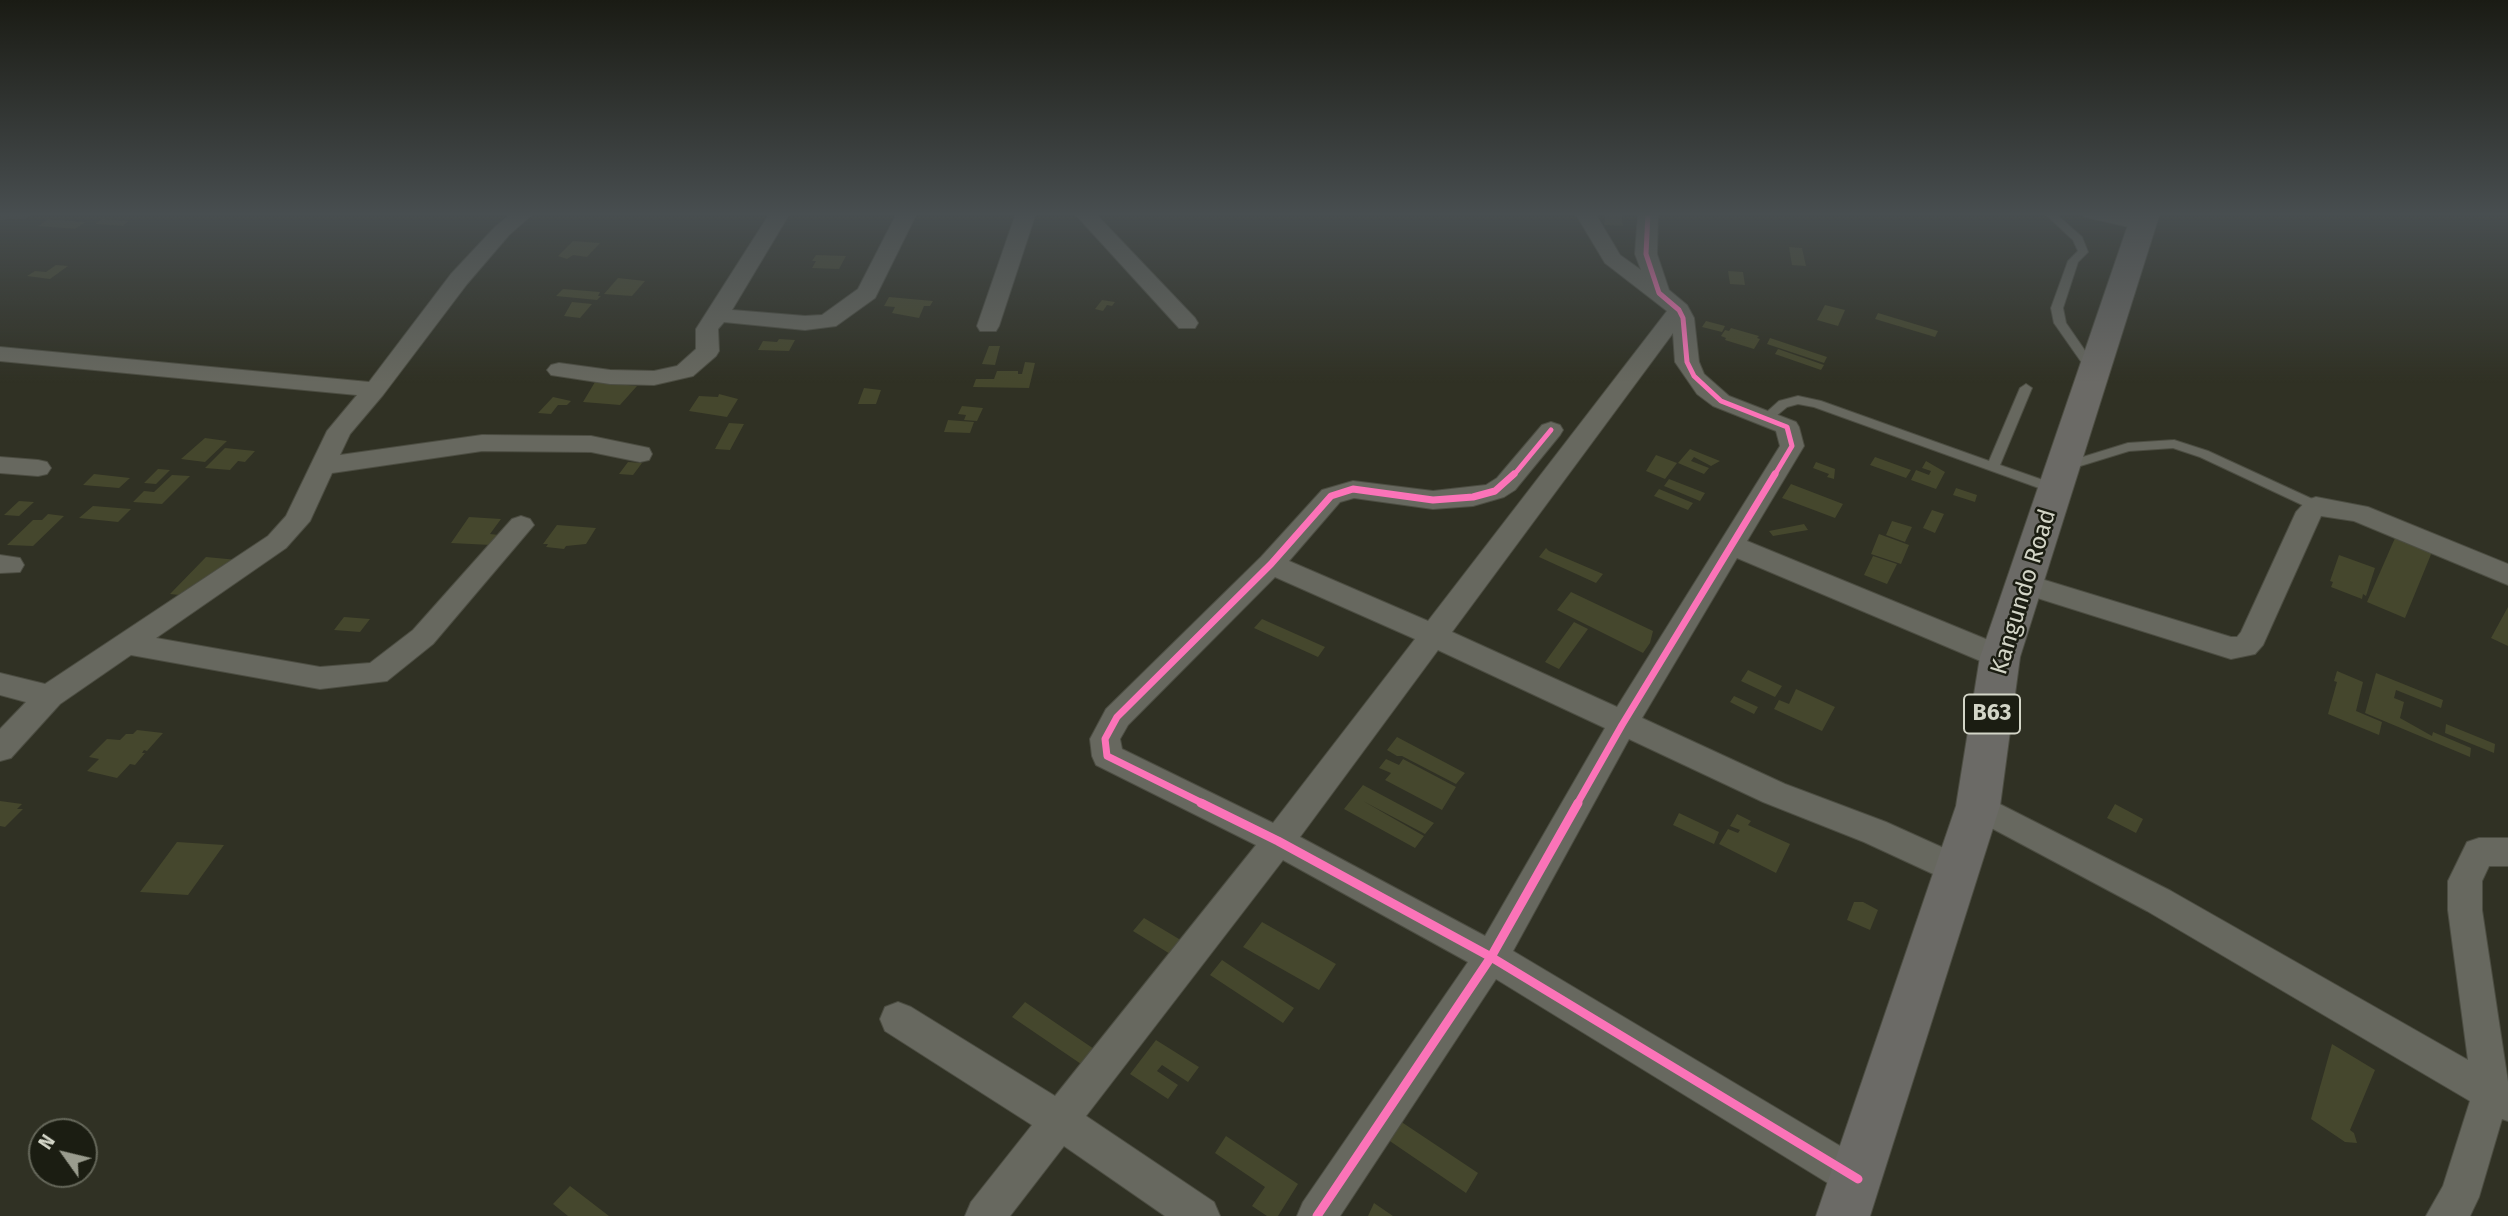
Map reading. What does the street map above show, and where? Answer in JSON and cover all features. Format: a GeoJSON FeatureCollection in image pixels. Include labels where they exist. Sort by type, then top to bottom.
{"type":"FeatureCollection","features":[{"type":"Feature","properties":{"kind":"highway","name":"Kangundo Road"},"geometry":{"type":"LineString","coordinates":[[1843,1216],[1858,1179],[1978,806],[2000,657],[2127,270]]}},
{"type":"Feature","properties":{"kind":"street"},"geometry":{"type":"LineString","coordinates":[[0,750],[49,696],[277,542],[296,521],[339,431],[375,390],[467,270]]}},
{"type":"Feature","properties":{"kind":"street"},"geometry":{"type":"LineString","coordinates":[[559,370],[610,377],[654,378],[685,371],[708,351],[707,328],[746,270]]}},
{"type":"Feature","properties":{"kind":"street"},"geometry":{"type":"LineString","coordinates":[[718,315],[806,323],[828,321],[848,310],[867,293],[879,270]]}},
{"type":"Feature","properties":{"kind":"street"},"geometry":{"type":"LineString","coordinates":[[988,326],[1007,270]]}},
{"type":"Feature","properties":{"kind":"street"},"geometry":{"type":"LineString","coordinates":[[1138,270],[1187,323]]}},
{"type":"Feature","properties":{"kind":"street"},"geometry":{"type":"LineString","coordinates":[[1317,1216],[1491,957],[1622,724],[1792,446],[1787,427],[1721,401],[1705,389],[1694,376],[1688,362],[1683,318],[1679,310],[1627,270]]}},
{"type":"Feature","properties":{"kind":"street"},"geometry":{"type":"LineString","coordinates":[[1651,270],[1659,293]]}},
{"type":"Feature","properties":{"kind":"street"},"geometry":{"type":"LineString","coordinates":[[985,1216],[1278,841],[1679,310]]}},
{"type":"Feature","properties":{"kind":"street"},"geometry":{"type":"LineString","coordinates":[[0,354],[375,390]]}},
{"type":"Feature","properties":{"kind":"street"},"geometry":{"type":"LineString","coordinates":[[1551,430],[1506,484],[1495,491],[1473,497],[1433,500],[1362,490],[1340,491],[1331,496],[1271,564],[1118,718],[1105,739],[1107,756],[1278,841],[1491,957],[1858,1179]]}},
{"type":"Feature","properties":{"kind":"street"},"geometry":{"type":"LineString","coordinates":[[322,466],[482,443],[591,444],[640,454]]}},
{"type":"Feature","properties":{"kind":"street"},"geometry":{"type":"LineString","coordinates":[[0,464],[38,468]]}},
{"type":"Feature","properties":{"kind":"street"},"geometry":{"type":"LineString","coordinates":[[1495,491],[1536,498]]}},
{"type":"Feature","properties":{"kind":"street"},"geometry":{"type":"LineString","coordinates":[[2025,584],[2231,648],[2245,646],[2253,638],[2309,512],[2316,506],[2359,513],[2508,575]]}},
{"type":"Feature","properties":{"kind":"street"},"geometry":{"type":"LineString","coordinates":[[128,644],[320,678],[377,673],[423,637],[521,525]]}},
{"type":"Feature","properties":{"kind":"street"},"geometry":{"type":"LineString","coordinates":[[1731,545],[2000,657]]}},
{"type":"Feature","properties":{"kind":"street"},"geometry":{"type":"LineString","coordinates":[[1271,564],[1433,635],[1774,793],[1874,832],[1956,869]]}},
{"type":"Feature","properties":{"kind":"street"},"geometry":{"type":"LineString","coordinates":[[0,684],[49,696]]}},
{"type":"Feature","properties":{"kind":"street"},"geometry":{"type":"LineString","coordinates":[[1978,806],[2159,901],[2500,1098]]}},
{"type":"Feature","properties":{"kind":"street"},"geometry":{"type":"LineString","coordinates":[[2446,1216],[2459,1197],[2500,1098],[2465,910],[2465,881],[2479,852],[2508,852]]}},
{"type":"Feature","properties":{"kind":"street"},"geometry":{"type":"LineString","coordinates":[[898,1019],[1059,1121],[1200,1216]]}},
{"type":"Feature","properties":{"kind":"lane"},"geometry":{"type":"LineString","coordinates":[[2070,270],[2057,308],[2060,323],[2094,372]]}},
{"type":"Feature","properties":{"kind":"lane"},"geometry":{"type":"LineString","coordinates":[[1993,467],[2026,388]]}},
{"type":"Feature","properties":{"kind":"lane"},"geometry":{"type":"LineString","coordinates":[[1766,418],[1783,404],[1798,400],[1817,404],[1993,467],[2059,479],[2128,447],[2174,444],[2204,454],[2316,506]]}},
{"type":"Feature","properties":{"kind":"building"},"geometry":{"type":"Polygon","coordinates":[[[63,270],[50,279],[27,276],[35,271],[63,270]]]}},
{"type":"Feature","properties":{"kind":"building"},"geometry":{"type":"Polygon","coordinates":[[[1728,271],[1743,272],[1745,285],[1730,284],[1728,271]]]}},
{"type":"Feature","properties":{"kind":"building"},"geometry":{"type":"Polygon","coordinates":[[[618,278],[645,281],[632,296],[604,294],[618,278]]]}},
{"type":"Feature","properties":{"kind":"building"},"geometry":{"type":"Polygon","coordinates":[[[563,289],[600,292],[598,296],[601,296],[597,300],[556,296],[563,289]]]}},
{"type":"Feature","properties":{"kind":"building"},"geometry":{"type":"Polygon","coordinates":[[[889,297],[933,301],[930,306],[924,306],[919,318],[892,313],[895,307],[884,306],[889,297]]]}},
{"type":"Feature","properties":{"kind":"building"},"geometry":{"type":"Polygon","coordinates":[[[1102,300],[1115,302],[1112,306],[1107,305],[1103,311],[1095,309],[1102,300]]]}},
{"type":"Feature","properties":{"kind":"building"},"geometry":{"type":"Polygon","coordinates":[[[572,302],[592,304],[580,318],[564,316],[572,302]]]}},
{"type":"Feature","properties":{"kind":"building"},"geometry":{"type":"Polygon","coordinates":[[[1825,305],[1845,310],[1838,326],[1817,320],[1825,305]]]}},
{"type":"Feature","properties":{"kind":"building"},"geometry":{"type":"Polygon","coordinates":[[[1878,313],[1938,331],[1935,337],[1875,319],[1878,313]]]}},
{"type":"Feature","properties":{"kind":"building"},"geometry":{"type":"Polygon","coordinates":[[[1706,321],[1725,326],[1722,332],[1702,327],[1706,321]]]}},
{"type":"Feature","properties":{"kind":"building"},"geometry":{"type":"Polygon","coordinates":[[[1731,328],[1759,336],[1754,349],[1725,340],[1726,338],[1721,336],[1725,330],[1729,331],[1731,328]]]}},
{"type":"Feature","properties":{"kind":"building"},"geometry":{"type":"Polygon","coordinates":[[[1770,338],[1827,357],[1824,363],[1767,344],[1770,338]]]}},
{"type":"Feature","properties":{"kind":"building"},"geometry":{"type":"Polygon","coordinates":[[[779,339],[795,340],[789,351],[758,350],[763,341],[777,342],[779,339]]]}},
{"type":"Feature","properties":{"kind":"building"},"geometry":{"type":"Polygon","coordinates":[[[989,346],[1000,346],[995,365],[982,364],[989,346]]]}},
{"type":"Feature","properties":{"kind":"building"},"geometry":{"type":"Polygon","coordinates":[[[1778,349],[1824,365],[1821,370],[1775,354],[1778,349]]]}},
{"type":"Feature","properties":{"kind":"building"},"geometry":{"type":"Polygon","coordinates":[[[1025,362],[1035,363],[1029,388],[973,387],[976,379],[994,379],[997,371],[1018,371],[1018,374],[1022,374],[1025,362]]]}},
{"type":"Feature","properties":{"kind":"building"},"geometry":{"type":"Polygon","coordinates":[[[595,382],[637,386],[620,405],[583,402],[595,382]]]}},
{"type":"Feature","properties":{"kind":"building"},"geometry":{"type":"Polygon","coordinates":[[[864,388],[881,390],[876,404],[858,404],[864,388]]]}},
{"type":"Feature","properties":{"kind":"building"},"geometry":{"type":"Polygon","coordinates":[[[719,394],[738,399],[727,417],[689,411],[699,396],[718,397],[719,394]]]}},
{"type":"Feature","properties":{"kind":"building"},"geometry":{"type":"Polygon","coordinates":[[[553,397],[571,401],[567,405],[558,405],[551,414],[538,413],[553,397]]]}},
{"type":"Feature","properties":{"kind":"building"},"geometry":{"type":"Polygon","coordinates":[[[962,406],[983,408],[977,421],[964,420],[966,415],[958,414],[962,406]]]}},
{"type":"Feature","properties":{"kind":"building"},"geometry":{"type":"Polygon","coordinates":[[[948,420],[974,422],[970,433],[944,432],[948,420]]]}},
{"type":"Feature","properties":{"kind":"building"},"geometry":{"type":"Polygon","coordinates":[[[729,423],[744,424],[730,450],[715,449],[729,423]]]}},
{"type":"Feature","properties":{"kind":"building"},"geometry":{"type":"Polygon","coordinates":[[[205,438],[227,441],[205,462],[181,459],[205,438]]]}},
{"type":"Feature","properties":{"kind":"building"},"geometry":{"type":"Polygon","coordinates":[[[225,448],[255,451],[245,462],[238,461],[230,470],[205,468],[225,448]]]}},
{"type":"Feature","properties":{"kind":"building"},"geometry":{"type":"Polygon","coordinates":[[[1690,449],[1720,461],[1711,466],[1694,457],[1691,461],[1709,468],[1704,474],[1678,463],[1690,449]]]}},
{"type":"Feature","properties":{"kind":"building"},"geometry":{"type":"Polygon","coordinates":[[[1656,455],[1677,463],[1665,479],[1646,471],[1656,455]]]}},
{"type":"Feature","properties":{"kind":"building"},"geometry":{"type":"Polygon","coordinates":[[[1875,457],[1911,470],[1906,478],[1870,465],[1875,457]]]}},
{"type":"Feature","properties":{"kind":"building"},"geometry":{"type":"Polygon","coordinates":[[[1926,461],[1945,472],[1936,489],[1911,480],[1916,470],[1929,475],[1931,471],[1922,468],[1926,461]]]}},
{"type":"Feature","properties":{"kind":"building"},"geometry":{"type":"Polygon","coordinates":[[[628,462],[642,463],[633,475],[619,474],[628,462]]]}},
{"type":"Feature","properties":{"kind":"building"},"geometry":{"type":"Polygon","coordinates":[[[1816,462],[1835,469],[1834,479],[1827,477],[1829,474],[1813,468],[1816,462]]]}},
{"type":"Feature","properties":{"kind":"building"},"geometry":{"type":"Polygon","coordinates":[[[158,469],[170,470],[156,484],[144,483],[158,469]]]}},
{"type":"Feature","properties":{"kind":"building"},"geometry":{"type":"Polygon","coordinates":[[[94,474],[130,478],[119,488],[83,485],[94,474]]]}},
{"type":"Feature","properties":{"kind":"building"},"geometry":{"type":"Polygon","coordinates":[[[172,475],[190,476],[162,504],[133,502],[144,491],[154,492],[172,475]]]}},
{"type":"Feature","properties":{"kind":"building"},"geometry":{"type":"Polygon","coordinates":[[[1669,479],[1705,493],[1700,501],[1664,486],[1669,479]]]}},
{"type":"Feature","properties":{"kind":"building"},"geometry":{"type":"Polygon","coordinates":[[[1791,484],[1843,504],[1835,518],[1782,498],[1791,484]]]}},
{"type":"Feature","properties":{"kind":"building"},"geometry":{"type":"Polygon","coordinates":[[[1956,488],[1977,495],[1975,502],[1953,495],[1956,488]]]}},
{"type":"Feature","properties":{"kind":"building"},"geometry":{"type":"Polygon","coordinates":[[[1659,489],[1693,503],[1688,510],[1654,496],[1659,489]]]}},
{"type":"Feature","properties":{"kind":"building"},"geometry":{"type":"Polygon","coordinates":[[[19,501],[34,502],[19,516],[4,515],[19,501]]]}},
{"type":"Feature","properties":{"kind":"building"},"geometry":{"type":"Polygon","coordinates":[[[93,506],[131,509],[118,522],[79,518],[93,506]]]}},
{"type":"Feature","properties":{"kind":"building"},"geometry":{"type":"Polygon","coordinates":[[[1932,510],[1944,514],[1935,533],[1923,528],[1932,510]]]}},
{"type":"Feature","properties":{"kind":"building"},"geometry":{"type":"Polygon","coordinates":[[[48,514],[64,516],[33,546],[7,545],[33,520],[42,520],[48,514]]]}},
{"type":"Feature","properties":{"kind":"building"},"geometry":{"type":"Polygon","coordinates":[[[469,517],[501,519],[490,534],[499,535],[491,545],[451,543],[469,517]]]}},
{"type":"Feature","properties":{"kind":"building"},"geometry":{"type":"Polygon","coordinates":[[[1892,521],[1912,527],[1905,542],[1886,535],[1892,521]]]}},
{"type":"Feature","properties":{"kind":"building"},"geometry":{"type":"Polygon","coordinates":[[[1804,524],[1808,530],[1773,536],[1769,531],[1804,524]]]}},
{"type":"Feature","properties":{"kind":"building"},"geometry":{"type":"Polygon","coordinates":[[[557,525],[596,528],[586,544],[566,546],[564,549],[546,547],[548,544],[543,544],[557,525]]]}},
{"type":"Feature","properties":{"kind":"building"},"geometry":{"type":"Polygon","coordinates":[[[1879,534],[1909,545],[1901,564],[1871,554],[1879,534]]]}},
{"type":"Feature","properties":{"kind":"building"},"geometry":{"type":"Polygon","coordinates":[[[2395,538],[2432,552],[2405,618],[2367,602],[2395,538]]]}},
{"type":"Feature","properties":{"kind":"building"},"geometry":{"type":"Polygon","coordinates":[[[1546,548],[1603,574],[1596,583],[1539,557],[1546,548]]]}},
{"type":"Feature","properties":{"kind":"building"},"geometry":{"type":"Polygon","coordinates":[[[2339,555],[2375,568],[2366,596],[2363,594],[2362,599],[2331,587],[2333,582],[2330,581],[2339,555]]]}},
{"type":"Feature","properties":{"kind":"building"},"geometry":{"type":"Polygon","coordinates":[[[1873,556],[1897,564],[1887,584],[1864,575],[1873,556]]]}},
{"type":"Feature","properties":{"kind":"building"},"geometry":{"type":"Polygon","coordinates":[[[206,557],[238,560],[189,596],[170,594],[206,557]]]}},
{"type":"Feature","properties":{"kind":"building"},"geometry":{"type":"Polygon","coordinates":[[[1571,592],[1653,631],[1650,643],[1643,653],[1557,610],[1571,592]]]}},
{"type":"Feature","properties":{"kind":"building"},"geometry":{"type":"Polygon","coordinates":[[[2508,607],[2508,646],[2491,638],[2508,607]]]}},
{"type":"Feature","properties":{"kind":"building"},"geometry":{"type":"Polygon","coordinates":[[[344,617],[370,619],[360,632],[334,630],[344,617]]]}},
{"type":"Feature","properties":{"kind":"building"},"geometry":{"type":"Polygon","coordinates":[[[1262,619],[1325,647],[1318,657],[1254,628],[1262,619]]]}},
{"type":"Feature","properties":{"kind":"building"},"geometry":{"type":"Polygon","coordinates":[[[1574,622],[1588,629],[1559,669],[1545,662],[1574,622]]]}},
{"type":"Feature","properties":{"kind":"building"},"geometry":{"type":"Polygon","coordinates":[[[1748,670],[1782,686],[1775,697],[1741,681],[1748,670]]]}},
{"type":"Feature","properties":{"kind":"building"},"geometry":{"type":"Polygon","coordinates":[[[2337,671],[2363,682],[2356,711],[2382,722],[2379,735],[2328,714],[2337,682],[2334,681],[2337,671]]]}},
{"type":"Feature","properties":{"kind":"building"},"geometry":{"type":"Polygon","coordinates":[[[2376,673],[2443,700],[2441,708],[2396,690],[2394,698],[2404,702],[2400,718],[2432,736],[2433,732],[2471,748],[2470,757],[2365,713],[2376,673]]]}},
{"type":"Feature","properties":{"kind":"building"},"geometry":{"type":"Polygon","coordinates":[[[1796,689],[1835,707],[1822,731],[1774,709],[1779,700],[1789,704],[1796,689]]]}},
{"type":"Feature","properties":{"kind":"building"},"geometry":{"type":"Polygon","coordinates":[[[1734,696],[1758,707],[1754,714],[1730,702],[1734,696]]]}},
{"type":"Feature","properties":{"kind":"building"},"geometry":{"type":"Polygon","coordinates":[[[2446,724],[2495,744],[2494,753],[2445,733],[2446,724]]]}},
{"type":"Feature","properties":{"kind":"building"},"geometry":{"type":"Polygon","coordinates":[[[137,730],[163,733],[147,751],[144,750],[142,753],[145,753],[135,765],[130,764],[117,778],[87,771],[99,759],[89,757],[107,739],[120,740],[126,734],[133,734],[137,730]]]}},
{"type":"Feature","properties":{"kind":"building"},"geometry":{"type":"Polygon","coordinates":[[[1397,737],[1465,773],[1456,784],[1402,756],[1397,756],[1387,750],[1397,737]]]}},
{"type":"Feature","properties":{"kind":"building"},"geometry":{"type":"Polygon","coordinates":[[[1386,759],[1399,765],[1403,759],[1456,787],[1442,810],[1385,780],[1391,773],[1379,768],[1386,759]]]}},
{"type":"Feature","properties":{"kind":"building"},"geometry":{"type":"Polygon","coordinates":[[[1363,785],[1434,823],[1425,834],[1363,801],[1424,836],[1415,848],[1344,809],[1363,785]]]}},
{"type":"Feature","properties":{"kind":"building"},"geometry":{"type":"Polygon","coordinates":[[[0,801],[22,804],[17,809],[23,809],[5,827],[0,826],[0,801]]]}},
{"type":"Feature","properties":{"kind":"building"},"geometry":{"type":"Polygon","coordinates":[[[2115,804],[2143,819],[2136,833],[2107,818],[2115,804]]]}},
{"type":"Feature","properties":{"kind":"building"},"geometry":{"type":"Polygon","coordinates":[[[1679,813],[1719,832],[1714,844],[1673,825],[1679,813]]]}},
{"type":"Feature","properties":{"kind":"building"},"geometry":{"type":"Polygon","coordinates":[[[1737,814],[1751,821],[1748,825],[1790,844],[1776,873],[1719,844],[1728,829],[1738,833],[1740,830],[1730,826],[1737,814]]]}},
{"type":"Feature","properties":{"kind":"building"},"geometry":{"type":"Polygon","coordinates":[[[177,842],[224,845],[188,895],[140,892],[177,842]]]}},
{"type":"Feature","properties":{"kind":"building"},"geometry":{"type":"Polygon","coordinates":[[[1854,902],[1863,902],[1878,910],[1870,930],[1847,920],[1854,902]]]}},
{"type":"Feature","properties":{"kind":"building"},"geometry":{"type":"Polygon","coordinates":[[[1144,918],[1184,942],[1175,957],[1133,931],[1144,918]]]}},
{"type":"Feature","properties":{"kind":"building"},"geometry":{"type":"Polygon","coordinates":[[[1262,922],[1336,964],[1319,990],[1243,947],[1262,922]]]}},
{"type":"Feature","properties":{"kind":"building"},"geometry":{"type":"Polygon","coordinates":[[[1222,960],[1294,1008],[1283,1023],[1210,975],[1222,960]]]}},
{"type":"Feature","properties":{"kind":"building"},"geometry":{"type":"Polygon","coordinates":[[[1025,1002],[1094,1049],[1081,1064],[1012,1017],[1025,1002]]]}},
{"type":"Feature","properties":{"kind":"building"},"geometry":{"type":"Polygon","coordinates":[[[1156,1040],[1199,1067],[1188,1082],[1162,1065],[1157,1071],[1178,1085],[1168,1099],[1130,1074],[1156,1040]]]}},
{"type":"Feature","properties":{"kind":"building"},"geometry":{"type":"Polygon","coordinates":[[[2332,1044],[2375,1070],[2350,1130],[2357,1143],[2345,1142],[2311,1119],[2332,1044]]]}},
{"type":"Feature","properties":{"kind":"building"},"geometry":{"type":"Polygon","coordinates":[[[1394,1117],[1478,1173],[1466,1193],[1381,1135],[1394,1117]]]}},
{"type":"Feature","properties":{"kind":"building"},"geometry":{"type":"Polygon","coordinates":[[[1226,1136],[1298,1184],[1278,1216],[1267,1216],[1252,1206],[1265,1187],[1215,1153],[1226,1136]]]}},
{"type":"Feature","properties":{"kind":"building"},"geometry":{"type":"Polygon","coordinates":[[[570,1186],[609,1216],[568,1216],[553,1204],[570,1186]]]}},
{"type":"Feature","properties":{"kind":"building"},"geometry":{"type":"Polygon","coordinates":[[[1374,1203],[1393,1216],[1368,1216],[1374,1203]]]}},
{"type":"Feature","properties":{"kind":"cycle path"},"geometry":{"type":"LineString","coordinates":[[1317,1216],[1491,957],[1622,725],[1792,446],[1787,427],[1721,401],[1694,376],[1687,362],[1683,318],[1679,310],[1659,293],[1651,270]]}},
{"type":"Feature","properties":{"kind":"cycle path"},"geometry":{"type":"LineString","coordinates":[[1551,430],[1506,484],[1495,491],[1473,497],[1433,500],[1353,489],[1331,496],[1271,564],[1117,717],[1105,739],[1107,756],[1278,841],[1491,957],[1858,1179]]}}]}
